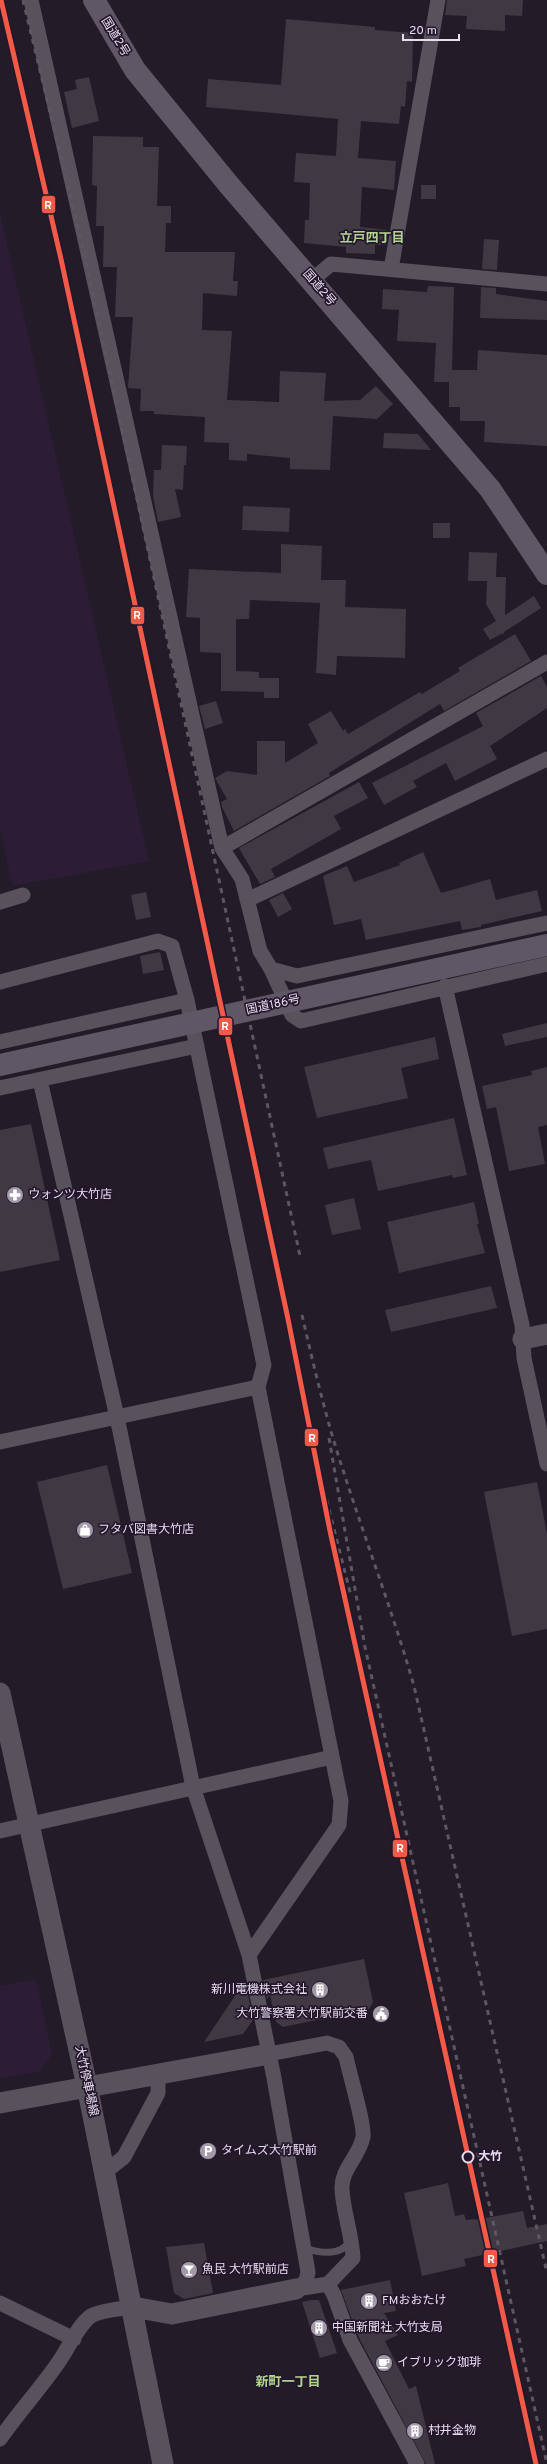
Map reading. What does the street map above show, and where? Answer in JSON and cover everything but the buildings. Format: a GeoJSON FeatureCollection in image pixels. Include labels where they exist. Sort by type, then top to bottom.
{"type":"FeatureCollection","features":[{"type":"Feature","properties":{"kind":"highway","name":"国道2号"},"geometry":{"type":"LineString","coordinates":[[94,0],[135,70],[229,185],[490,489],[547,574]]}},
{"type":"Feature","properties":{"kind":"highway","name":"国道186号"},"geometry":{"type":"LineString","coordinates":[[0,1065],[547,945]]}},
{"type":"Feature","properties":{"kind":"main road"},"geometry":{"type":"LineString","coordinates":[[523,1339],[547,1334]]}},
{"type":"Feature","properties":{"kind":"main road","name":"大竹停車場線"},"geometry":{"type":"LineString","coordinates":[[0,1693],[28,1826],[88,2086],[163,2464]]}},
{"type":"Feature","properties":{"kind":"main road"},"geometry":{"type":"LineString","coordinates":[[0,2102],[269,2054]]}},
{"type":"Feature","properties":{"kind":"main road"},"geometry":{"type":"LineString","coordinates":[[133,2307],[172,2314],[296,2289]]}},
{"type":"Feature","properties":{"kind":"street"},"geometry":{"type":"LineString","coordinates":[[31,0],[222,848],[242,879],[260,951],[271,969],[292,1015],[301,1021],[445,986],[547,964]]}},
{"type":"Feature","properties":{"kind":"street"},"geometry":{"type":"LineString","coordinates":[[391,269],[438,0]]}},
{"type":"Feature","properties":{"kind":"street"},"geometry":{"type":"LineString","coordinates":[[312,280],[331,264],[547,284]]}},
{"type":"Feature","properties":{"kind":"street"},"geometry":{"type":"LineString","coordinates":[[222,848],[547,662]]}},
{"type":"Feature","properties":{"kind":"street"},"geometry":{"type":"LineString","coordinates":[[247,900],[547,759]]}},
{"type":"Feature","properties":{"kind":"street"},"geometry":{"type":"LineString","coordinates":[[0,902],[23,895]]}},
{"type":"Feature","properties":{"kind":"street"},"geometry":{"type":"LineString","coordinates":[[271,969],[297,976],[547,923]]}},
{"type":"Feature","properties":{"kind":"street"},"geometry":{"type":"LineString","coordinates":[[0,982],[158,941],[172,946],[187,1000],[264,1364],[258,1387],[341,1801],[338,1825],[249,1955]]}},
{"type":"Feature","properties":{"kind":"street"},"geometry":{"type":"LineString","coordinates":[[445,986],[522,1325],[524,1358],[547,1464]]}},
{"type":"Feature","properties":{"kind":"street"},"geometry":{"type":"LineString","coordinates":[[0,1042],[187,1000]]}},
{"type":"Feature","properties":{"kind":"street"},"geometry":{"type":"LineString","coordinates":[[63,1028],[75,1071]]}},
{"type":"Feature","properties":{"kind":"street"},"geometry":{"type":"LineString","coordinates":[[0,1088],[197,1046]]}},
{"type":"Feature","properties":{"kind":"street"},"geometry":{"type":"LineString","coordinates":[[40,1080],[117,1417],[193,1787],[249,1955],[269,2054],[308,2272],[306,2280],[296,2289]]}},
{"type":"Feature","properties":{"kind":"street"},"geometry":{"type":"LineString","coordinates":[[0,1442],[258,1387]]}},
{"type":"Feature","properties":{"kind":"street"},"geometry":{"type":"LineString","coordinates":[[0,1831],[28,1826],[332,1756]]}},
{"type":"Feature","properties":{"kind":"street"},"geometry":{"type":"LineString","coordinates":[[269,2054],[327,2043],[339,2047],[346,2057],[363,2135],[360,2149],[343,2174],[342,2190],[352,2236],[353,2258],[328,2284],[296,2289]]}},
{"type":"Feature","properties":{"kind":"street"},"geometry":{"type":"LineString","coordinates":[[105,2172],[124,2157],[158,2093],[158,2073]]}},
{"type":"Feature","properties":{"kind":"street"},"geometry":{"type":"LineString","coordinates":[[328,2284],[334,2295],[350,2340],[417,2464]]}},
{"type":"Feature","properties":{"kind":"street"},"geometry":{"type":"LineString","coordinates":[[0,2303],[74,2339]]}},
{"type":"Feature","properties":{"kind":"street"},"geometry":{"type":"LineString","coordinates":[[0,2439],[74,2339],[82,2323],[93,2315],[133,2307]]}},
{"type":"Feature","properties":{"kind":"lane"},"geometry":{"type":"LineString","coordinates":[[304,2248],[327,2253],[348,2244],[352,2236]]}},
{"type":"Feature","properties":{"kind":"shaded area"},"geometry":{"type":"Polygon","coordinates":[[[0,213],[149,861],[12,886],[0,828],[0,213]]]}},
{"type":"Feature","properties":{"kind":"shaded area"},"geometry":{"type":"Polygon","coordinates":[[[36,1979],[52,2054],[41,2071],[0,2079],[0,1986],[36,1979]]]}},
{"type":"Feature","properties":{"kind":"railway"},"geometry":{"type":"LineString","coordinates":[[23,0],[84,253],[300,1256]]}},
{"type":"Feature","properties":{"kind":"railway"},"geometry":{"type":"LineString","coordinates":[[302,1315],[331,1432],[414,1686],[547,2273]]}},
{"type":"Feature","properties":{"kind":"railway"},"geometry":{"type":"LineString","coordinates":[[329,1438],[365,1647],[547,2464]]}},
{"type":"Feature","properties":{"kind":"railway"},"geometry":{"type":"LineString","coordinates":[[312,1442],[351,1596]]}},
{"type":"Feature","properties":{"kind":"transit line","name":"R"},"geometry":{"type":"LineString","coordinates":[[1,0],[61,259],[288,1319],[330,1531],[536,2464]]}},
{"type":"Feature","properties":{"kind":"place","name":"ウォンツ大竹店"},"geometry":{"type":"Point","coordinates":[15,1195]}},
{"type":"Feature","properties":{"kind":"place","name":"フタバ図書大竹店"},"geometry":{"type":"Point","coordinates":[85,1530]}},
{"type":"Feature","properties":{"kind":"place","name":"新川電機株式会社"},"geometry":{"type":"Point","coordinates":[320,1990]}},
{"type":"Feature","properties":{"kind":"place","name":"大竹警察署大竹駅前交番"},"geometry":{"type":"Point","coordinates":[381,2014]}},
{"type":"Feature","properties":{"kind":"place","name":"タイムズ大竹駅前"},"geometry":{"type":"Point","coordinates":[208,2151]}},
{"type":"Feature","properties":{"kind":"place","name":"大竹"},"geometry":{"type":"Point","coordinates":[468,2157]}},
{"type":"Feature","properties":{"kind":"place","name":"魚民 大竹駅前店"},"geometry":{"type":"Point","coordinates":[189,2270]}},
{"type":"Feature","properties":{"kind":"place","name":"FMおおたけ"},"geometry":{"type":"Point","coordinates":[369,2301]}},
{"type":"Feature","properties":{"kind":"place","name":"中国新聞社 大竹支局"},"geometry":{"type":"Point","coordinates":[319,2328]}},
{"type":"Feature","properties":{"kind":"place","name":"イブリック珈琲"},"geometry":{"type":"Point","coordinates":[384,2363]}},
{"type":"Feature","properties":{"kind":"place","name":"村井金物"},"geometry":{"type":"Point","coordinates":[415,2431]}},
{"type":"Feature","properties":{"kind":"district","name":"立戸四丁目"},"geometry":{"type":"Point","coordinates":[372,239]}},
{"type":"Feature","properties":{"kind":"district","name":"新町一丁目"},"geometry":{"type":"Point","coordinates":[288,2383]}}]}
